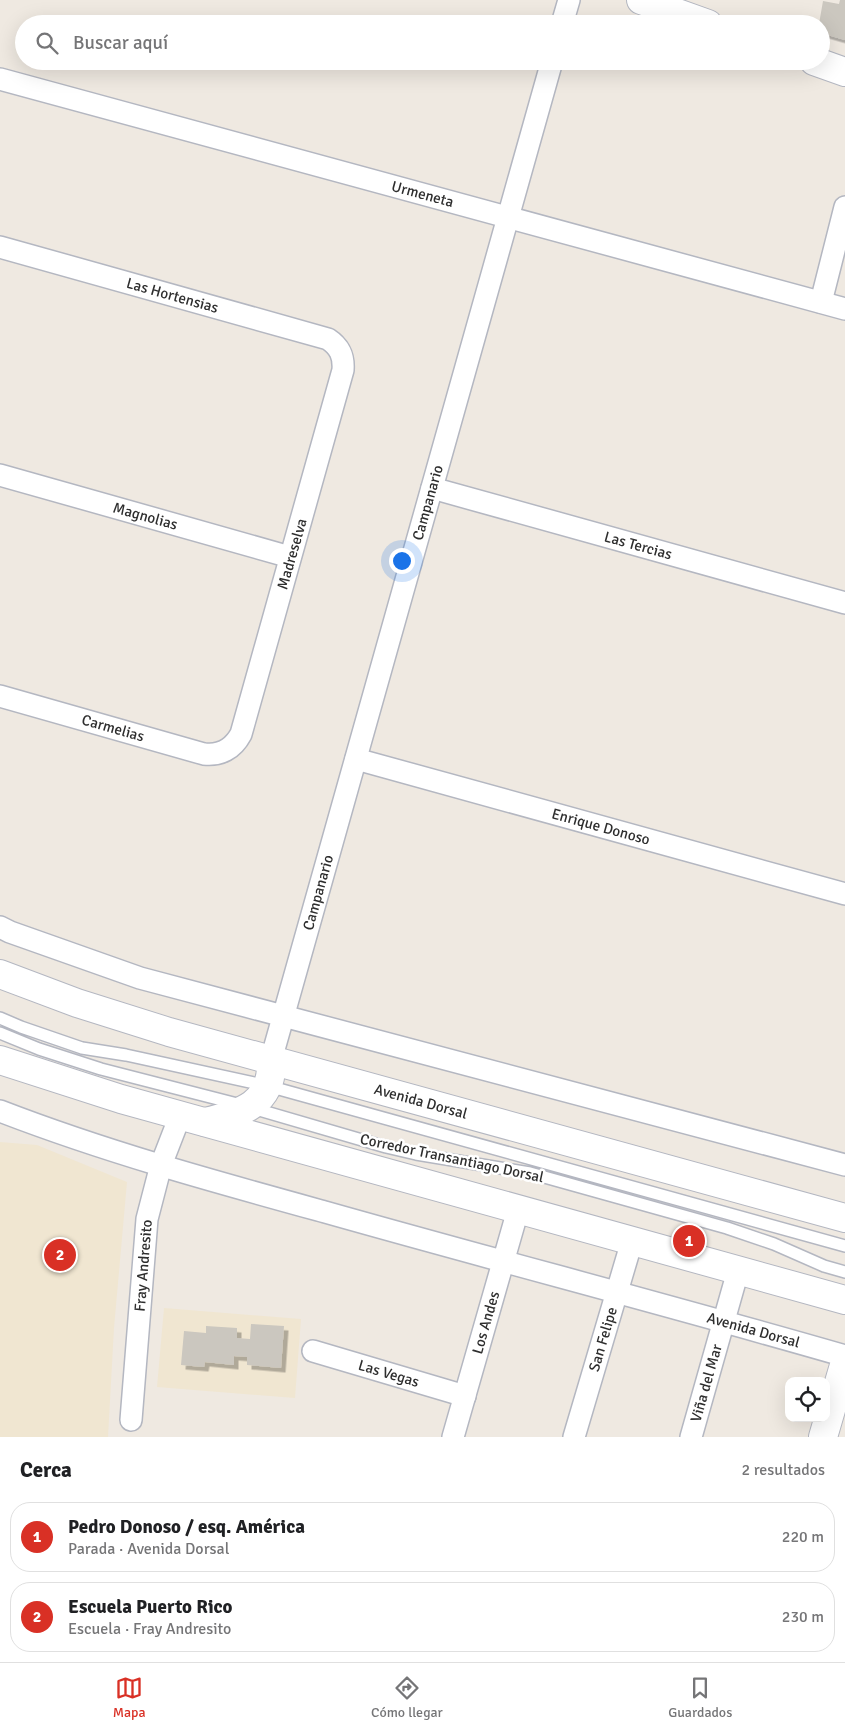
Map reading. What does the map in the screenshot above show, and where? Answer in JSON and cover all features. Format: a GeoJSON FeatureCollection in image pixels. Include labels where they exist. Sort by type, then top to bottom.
{"type":"FeatureCollection","features":[{"type":"Feature","properties":{"kind":"main road"},"geometry":{"type":"LineString","coordinates":[[641,0],[683,15]]}},
{"type":"Feature","properties":{"kind":"main road"},"geometry":{"type":"LineString","coordinates":[[830,67],[845,72]]}},
{"type":"Feature","properties":{"kind":"main road","name":"Avenida Dorsal"},"geometry":{"type":"LineString","coordinates":[[0,974],[270,1073],[845,1218]]}},
{"type":"Feature","properties":{"kind":"main road"},"geometry":{"type":"LineString","coordinates":[[0,1060],[121,1099],[845,1300]]}},
{"type":"Feature","properties":{"kind":"main road"},"geometry":{"type":"LineString","coordinates":[[192,1119],[239,1113],[263,1096],[270,1073]]}},
{"type":"Feature","properties":{"kind":"main road"},"geometry":{"type":"LineString","coordinates":[[823,1437],[845,1362]]}},
{"type":"Feature","properties":{"kind":"street"},"geometry":{"type":"LineString","coordinates":[[565,15],[569,0]]}},
{"type":"Feature","properties":{"kind":"street","name":"Campanario"},"geometry":{"type":"LineString","coordinates":[[270,1073],[284,1016],[549,70]]}},
{"type":"Feature","properties":{"kind":"street","name":"Urmeneta"},"geometry":{"type":"LineString","coordinates":[[0,78],[845,309]]}},
{"type":"Feature","properties":{"kind":"street"},"geometry":{"type":"LineString","coordinates":[[820,302],[845,208]]}},
{"type":"Feature","properties":{"kind":"street","name":"Las Hortensias"},"geometry":{"type":"LineString","coordinates":[[0,247],[328,339],[336,344],[341,352]]}},
{"type":"Feature","properties":{"kind":"street","name":"Madreselva"},"geometry":{"type":"LineString","coordinates":[[227,751],[241,734],[343,370],[344,360],[341,352]]}},
{"type":"Feature","properties":{"kind":"street","name":"Magnolias"},"geometry":{"type":"LineString","coordinates":[[0,475],[290,558]]}},
{"type":"Feature","properties":{"kind":"street","name":"Las Tercias"},"geometry":{"type":"LineString","coordinates":[[432,488],[845,603]]}},
{"type":"Feature","properties":{"kind":"street","name":"Carmelias"},"geometry":{"type":"LineString","coordinates":[[0,696],[204,754],[212,755],[227,751]]}},
{"type":"Feature","properties":{"kind":"street","name":"Enrique Donoso"},"geometry":{"type":"LineString","coordinates":[[356,759],[845,894]]}},
{"type":"Feature","properties":{"kind":"street"},"geometry":{"type":"LineString","coordinates":[[0,927],[140,978],[845,1165]]}},
{"type":"Feature","properties":{"kind":"street","name":"Avenida Dorsal"},"geometry":{"type":"LineString","coordinates":[[0,1111],[59,1134],[161,1165],[845,1356]]}},
{"type":"Feature","properties":{"kind":"street","name":"Fray Andresito"},"geometry":{"type":"LineString","coordinates":[[131,1420],[144,1247],[149,1209],[161,1165],[192,1119]]}},
{"type":"Feature","properties":{"kind":"street","name":"Los Andes"},"geometry":{"type":"LineString","coordinates":[[453,1437],[518,1210]]}},
{"type":"Feature","properties":{"kind":"street","name":"San Felipe"},"geometry":{"type":"LineString","coordinates":[[574,1437],[632,1241]]}},
{"type":"Feature","properties":{"kind":"street","name":"Viña del Mar"},"geometry":{"type":"LineString","coordinates":[[691,1437],[738,1271]]}},
{"type":"Feature","properties":{"kind":"street","name":"Las Vegas"},"geometry":{"type":"LineString","coordinates":[[313,1351],[465,1396]]}},
{"type":"Feature","properties":{"kind":"lane","name":"Corredor Transantiago Dorsal"},"geometry":{"type":"LineString","coordinates":[[0,1018],[82,1048],[270,1073],[845,1246]]}},
{"type":"Feature","properties":{"kind":"lane","name":"Corredor Transantiago Dorsal"},"geometry":{"type":"LineString","coordinates":[[0,1034],[101,1069],[249,1107],[386,1147],[416,1154],[530,1173],[748,1234],[824,1266],[845,1272]]}},
{"type":"Feature","properties":{"kind":"shaded area"},"geometry":{"type":"Polygon","coordinates":[[[0,1142],[37,1145],[127,1182],[114,1328],[108,1437],[0,1437],[0,1142]]]}},
{"type":"Feature","properties":{"kind":"shaded area"},"geometry":{"type":"Polygon","coordinates":[[[164,1308],[301,1319],[295,1398],[157,1387],[164,1308]]]}},
{"type":"Feature","properties":{"kind":"building"},"geometry":{"type":"Polygon","coordinates":[[[840,0],[845,0],[845,40],[830,36],[830,15],[821,15],[823,1],[839,4],[840,0]]]}},
{"type":"Feature","properties":{"kind":"building"},"geometry":{"type":"Polygon","coordinates":[[[251,1324],[284,1326],[281,1368],[247,1365],[247,1357],[234,1356],[234,1365],[205,1362],[204,1367],[181,1365],[184,1331],[206,1333],[206,1326],[237,1328],[237,1338],[250,1339],[251,1324]]]}},
{"type":"Feature","properties":{"kind":"place","name":"Pedro Donoso / esq. América"},"geometry":{"type":"Point","coordinates":[689,1241]}},
{"type":"Feature","properties":{"kind":"place","name":"Escuela Puerto Rico"},"geometry":{"type":"Point","coordinates":[60,1255]}}]}
